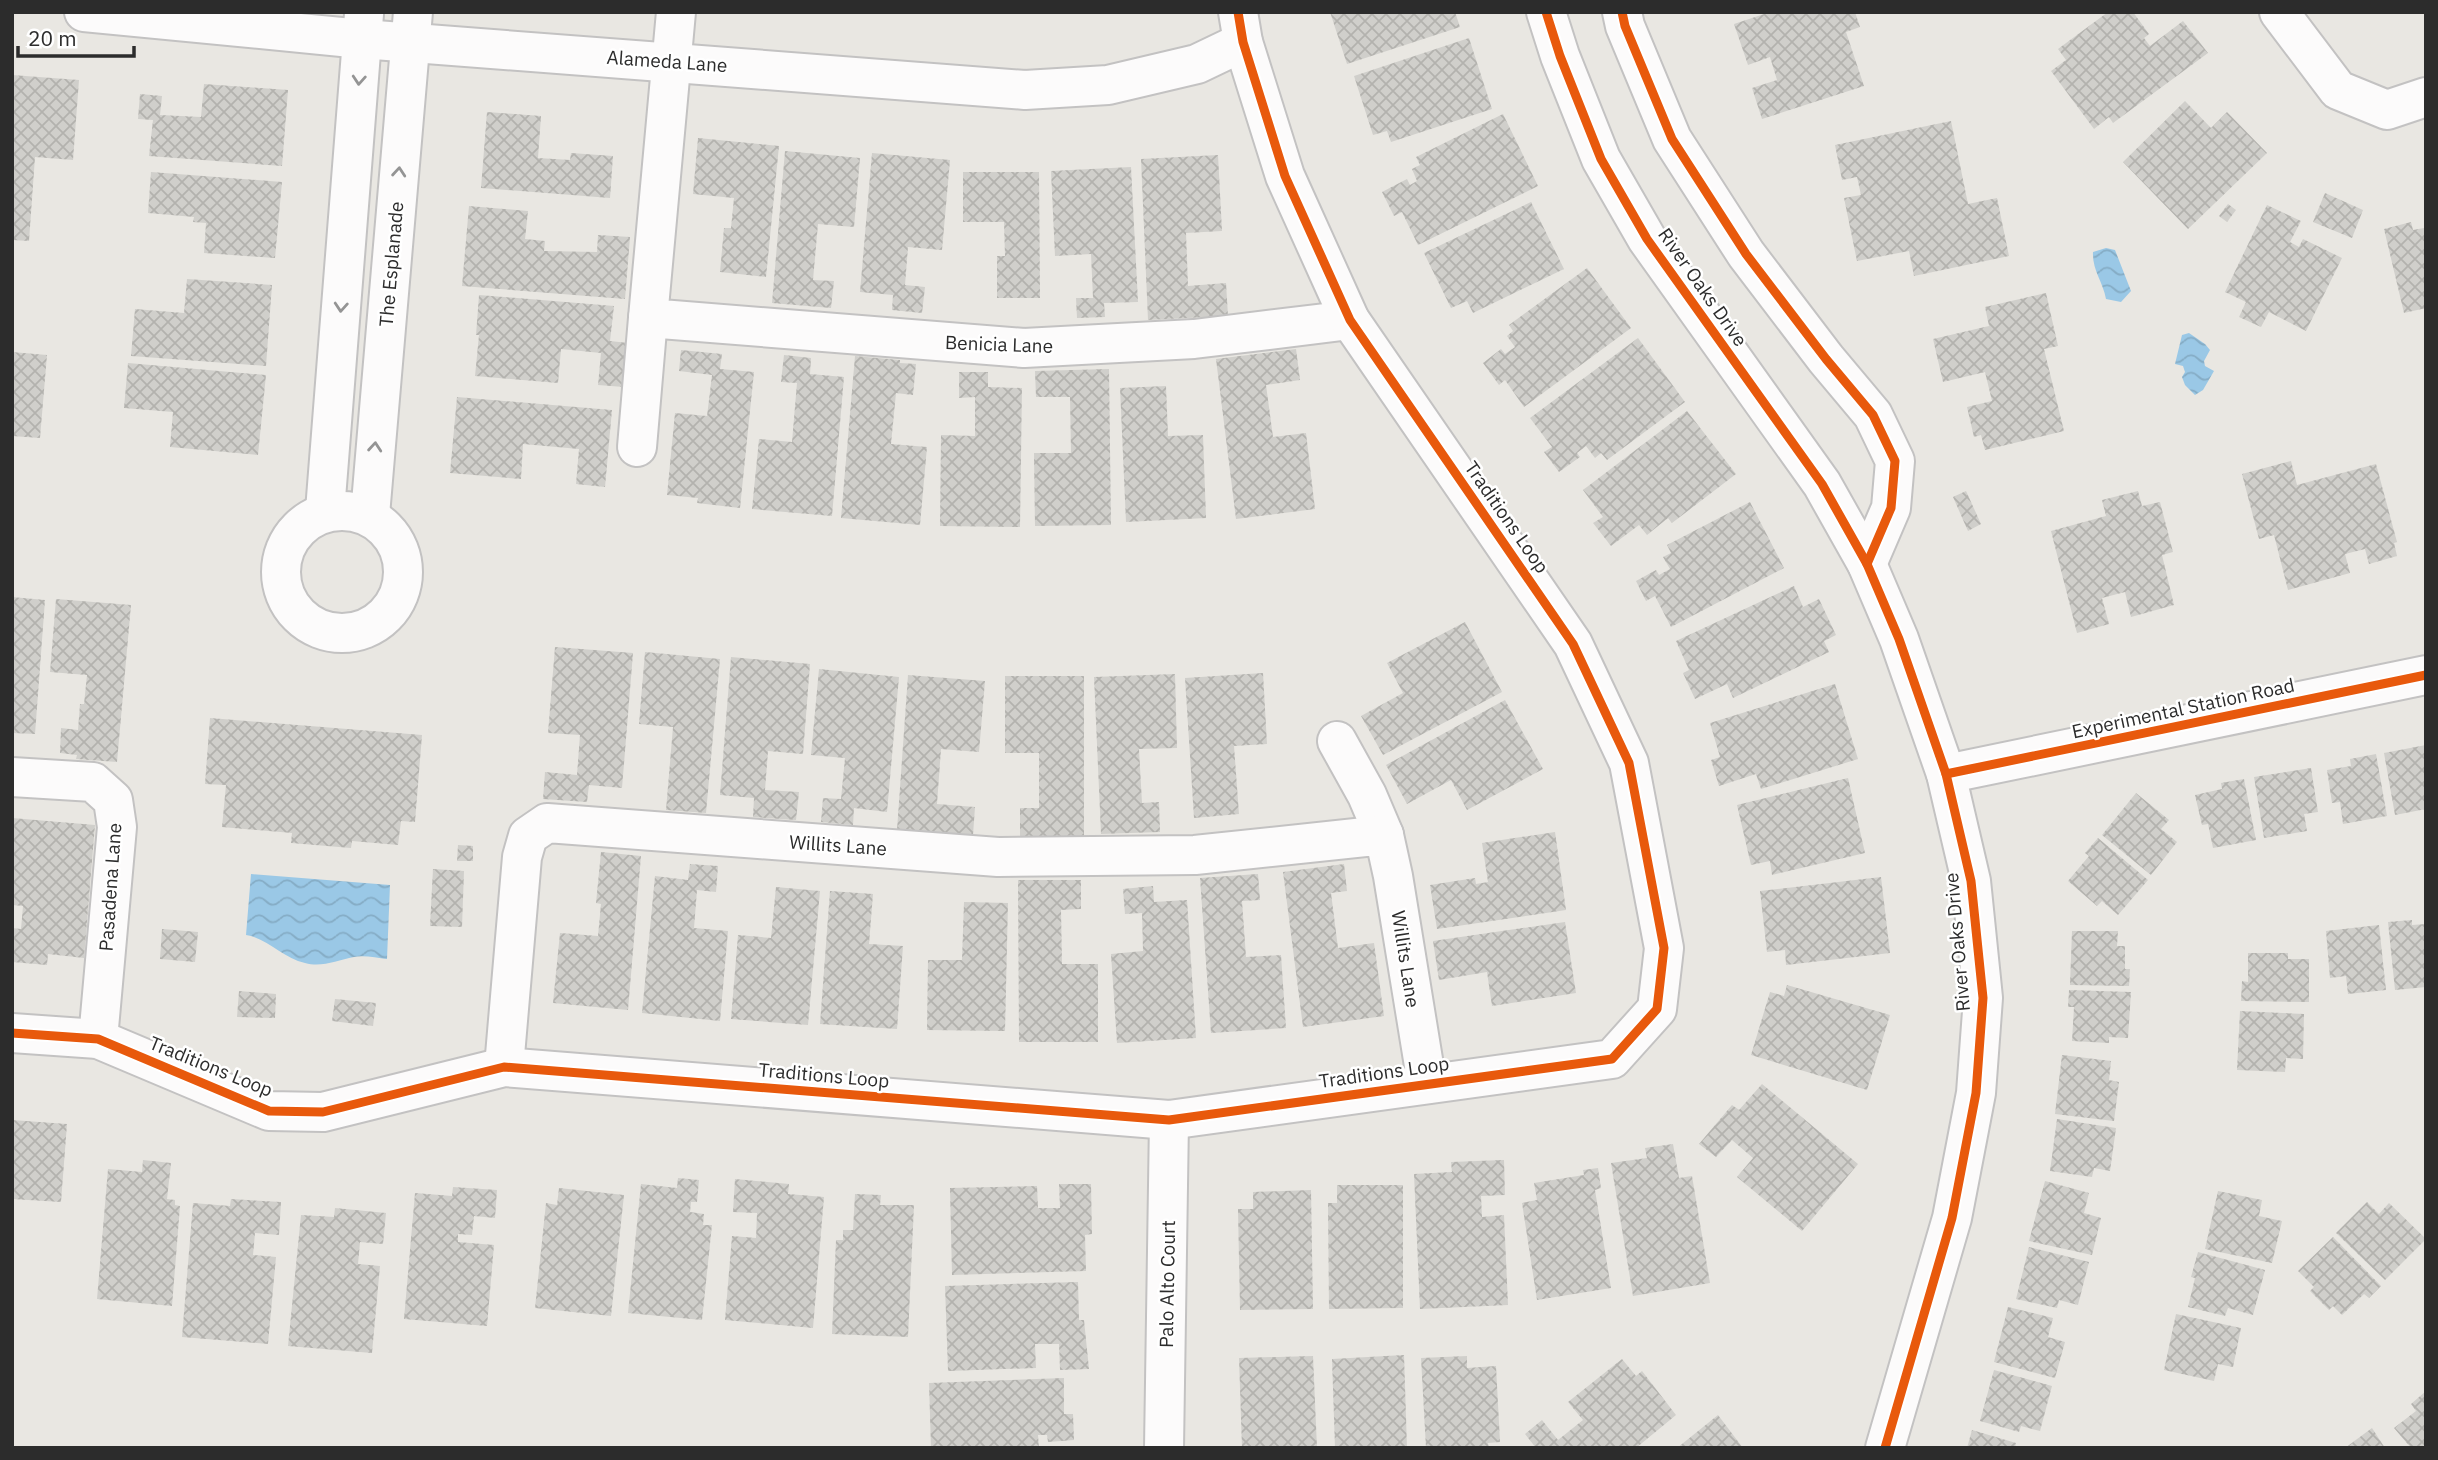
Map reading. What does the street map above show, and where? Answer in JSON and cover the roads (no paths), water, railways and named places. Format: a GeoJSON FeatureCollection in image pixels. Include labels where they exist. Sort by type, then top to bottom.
{"type":"FeatureCollection","features":[{"type":"Feature","properties":{"kind":"street","name":"Alameda Lane"},"geometry":{"type":"LineString","coordinates":[[84,12],[412,27],[673,61],[1025,90],[1121,82],[1197,64],[1241,27]]}},
{"type":"Feature","properties":{"kind":"street"},"geometry":{"type":"LineString","coordinates":[[637,447],[676,12]]}},
{"type":"Feature","properties":{"kind":"street","name":"River Oaks Drive"},"geometry":{"type":"LineString","coordinates":[[1546,12],[1560,56],[1601,159],[1620,193],[1647,239],[1822,484],[1867,564],[1899,639],[1947,774],[1971,881],[1983,998],[1976,1093],[1952,1218],[1885,1448]]}},
{"type":"Feature","properties":{"kind":"street"},"geometry":{"type":"LineString","coordinates":[[1622,12],[1625,26],[1672,139],[1745,254],[1872,415],[1895,461],[1891,508],[1867,564]]}},
{"type":"Feature","properties":{"kind":"street"},"geometry":{"type":"LineString","coordinates":[[2279,12],[2337,90],[2387,110],[2426,97]]}},
{"type":"Feature","properties":{"kind":"street"},"geometry":{"type":"LineString","coordinates":[[325,511],[363,26]]}},
{"type":"Feature","properties":{"kind":"street","name":"The Esplanade"},"geometry":{"type":"LineString","coordinates":[[370,515],[412,27]]}},
{"type":"Feature","properties":{"kind":"street","name":"Traditions Loop"},"geometry":{"type":"LineString","coordinates":[[12,1033],[99,1039],[269,1111],[323,1112],[505,1067],[1169,1120],[1612,1059],[1657,1009],[1664,948],[1629,763],[1573,644],[1350,320],[1285,176],[1241,27]]}},
{"type":"Feature","properties":{"kind":"street","name":"Benicia Lane"},"geometry":{"type":"LineString","coordinates":[[648,318],[1024,348],[1194,339],[1350,320]]}},
{"type":"Feature","properties":{"kind":"street"},"geometry":{"type":"LineString","coordinates":[[325,511],[370,515],[393,536],[404,565],[400,596],[381,621],[352,633],[321,630],[295,613],[281,585],[282,554],[298,527],[325,511]]}},
{"type":"Feature","properties":{"kind":"street","name":"Experimental Station Road"},"geometry":{"type":"LineString","coordinates":[[1947,774],[2426,675]]}},
{"type":"Feature","properties":{"kind":"street","name":"Willits Lane"},"geometry":{"type":"LineString","coordinates":[[1337,741],[1367,795],[1384,835],[1427,1084]]}},
{"type":"Feature","properties":{"kind":"street","name":"Pasadena Lane"},"geometry":{"type":"LineString","coordinates":[[12,777],[93,782],[113,800],[117,827],[99,1039]]}},
{"type":"Feature","properties":{"kind":"street","name":"Willits Lane"},"geometry":{"type":"LineString","coordinates":[[505,1067],[522,858],[528,836],[547,823],[998,857],[1195,855],[1384,835]]}},
{"type":"Feature","properties":{"kind":"street","name":"Palo Alto Court"},"geometry":{"type":"LineString","coordinates":[[1164,1448],[1169,1120]]}},
{"type":"Feature","properties":{"kind":"water"},"geometry":{"type":"Polygon","coordinates":[[[2106,248],[2115,250],[2131,291],[2121,302],[2106,299],[2094,265],[2093,252],[2106,248]]]}},
{"type":"Feature","properties":{"kind":"water"},"geometry":{"type":"Polygon","coordinates":[[[2189,333],[2210,350],[2204,361],[2205,366],[2214,371],[2203,390],[2195,395],[2185,385],[2182,377],[2185,372],[2183,366],[2175,364],[2182,335],[2189,333]]]}},
{"type":"Feature","properties":{"kind":"water"},"geometry":{"type":"Polygon","coordinates":[[[251,874],[390,885],[387,959],[358,956],[311,964],[289,957],[261,940],[246,935],[251,874]]]}}]}
